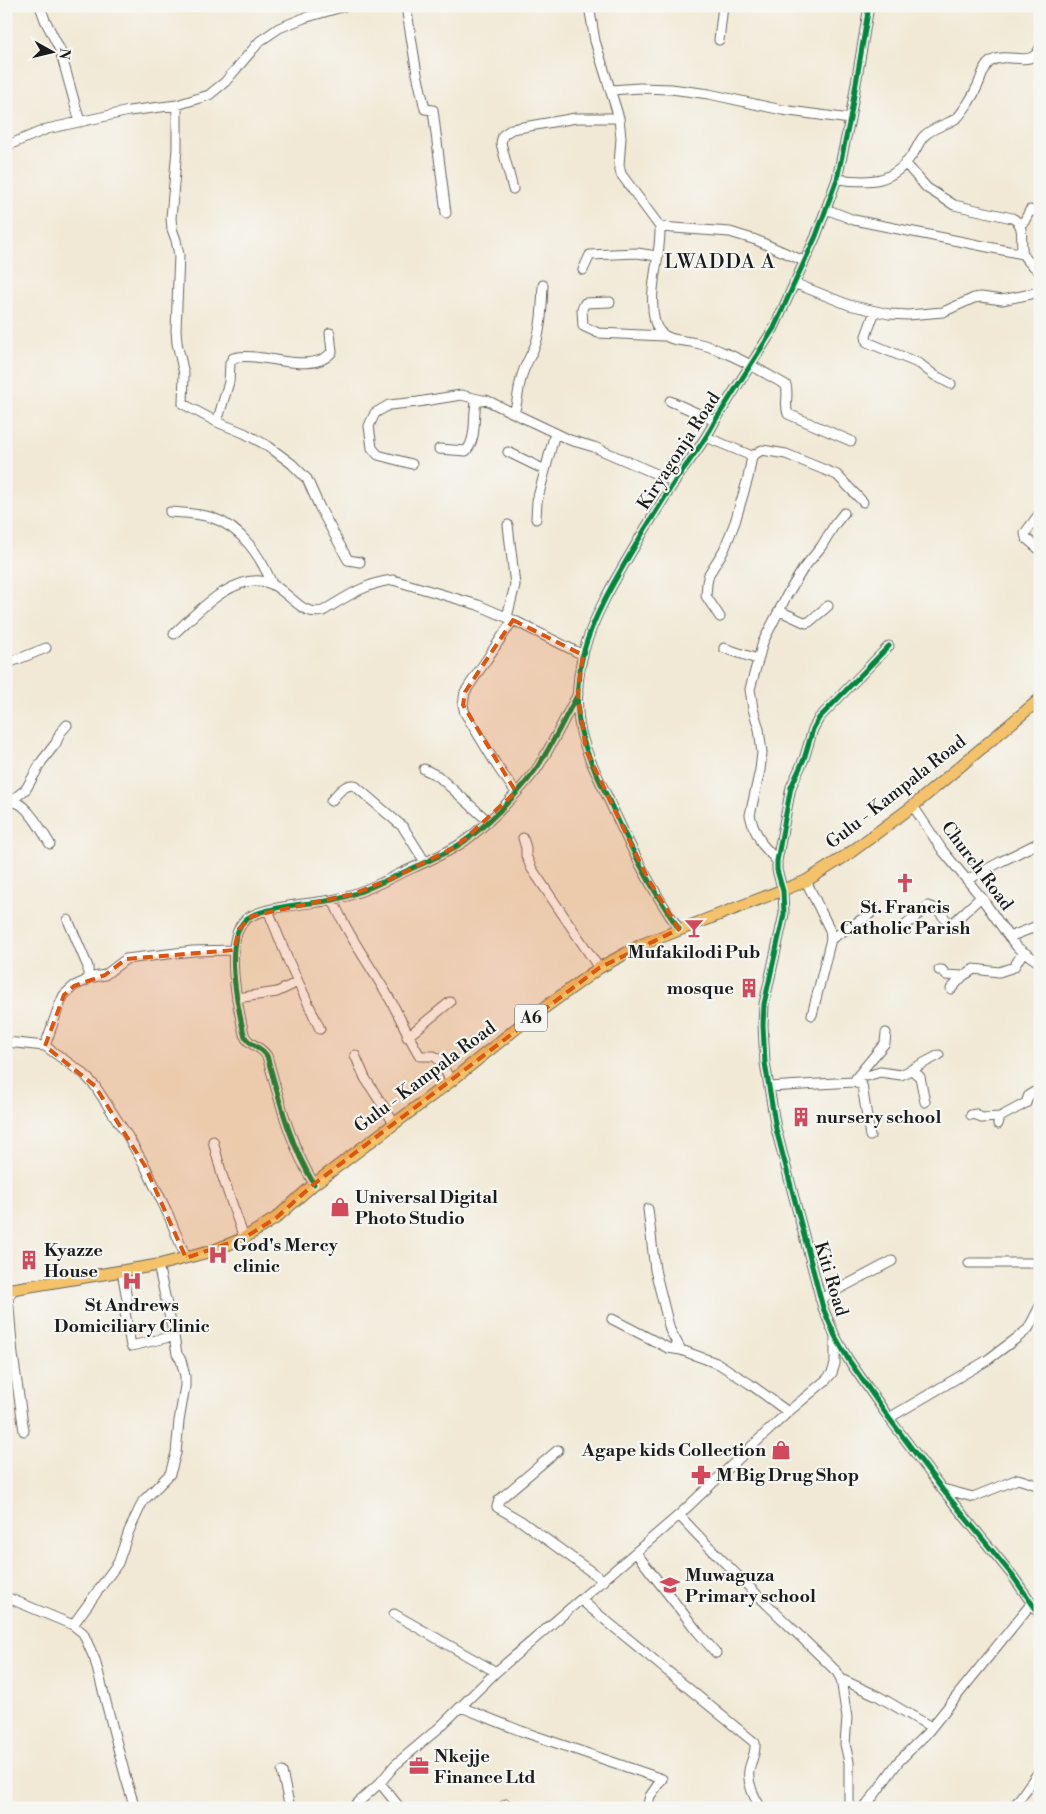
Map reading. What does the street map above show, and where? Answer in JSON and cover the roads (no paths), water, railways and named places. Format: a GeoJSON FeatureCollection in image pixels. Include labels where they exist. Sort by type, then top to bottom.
{"type":"FeatureCollection","features":[{"type":"Feature","properties":{"kind":"main road","name":"Gulu - Kampala Road"},"geometry":{"type":"LineString","coordinates":[[10,1290],[158,1265],[212,1251],[244,1238],[276,1218],[314,1184],[451,1081],[518,1027],[599,968],[644,944],[679,929],[806,881],[847,855],[913,806],[1040,699]]}},
{"type":"Feature","properties":{"kind":"street"},"geometry":{"type":"LineString","coordinates":[[40,6],[44,20],[60,50],[67,70],[80,122]]}},
{"type":"Feature","properties":{"kind":"street"},"geometry":{"type":"LineString","coordinates":[[6,146],[47,128],[129,111],[176,105],[209,95],[225,82],[260,41],[279,28],[304,18],[345,6]]}},
{"type":"Feature","properties":{"kind":"street"},"geometry":{"type":"LineString","coordinates":[[406,6],[417,74],[426,109],[434,110],[446,213]]}},
{"type":"Feature","properties":{"kind":"street"},"geometry":{"type":"LineString","coordinates":[[589,6],[595,41],[619,118],[621,138],[619,165],[621,174],[660,228],[653,281],[653,309],[658,330],[664,336]]}},
{"type":"Feature","properties":{"kind":"street"},"geometry":{"type":"LineString","coordinates":[[719,40],[723,6]]}},
{"type":"Feature","properties":{"kind":"street","name":"Kiryagonja Road"},"geometry":{"type":"LineString","coordinates":[[679,929],[665,909],[644,871],[586,750],[579,722],[578,694],[583,655],[608,594],[675,482],[706,437],[774,328],[794,283],[837,179],[850,119],[869,6]]}},
{"type":"Feature","properties":{"kind":"street"},"geometry":{"type":"LineString","coordinates":[[837,179],[875,181],[892,174],[905,164],[924,136],[961,114],[978,87],[984,69],[989,62],[1002,56],[1030,59],[1035,56],[1040,47]]}},
{"type":"Feature","properties":{"kind":"street"},"geometry":{"type":"LineString","coordinates":[[610,90],[672,88],[782,110],[850,119]]}},
{"type":"Feature","properties":{"kind":"street"},"geometry":{"type":"LineString","coordinates":[[176,105],[176,150],[171,218],[179,255],[176,330],[184,374],[182,398],[184,404],[268,446],[292,464],[307,480],[348,560],[360,562]]}},
{"type":"Feature","properties":{"kind":"street"},"geometry":{"type":"LineString","coordinates":[[513,189],[501,143],[503,135],[512,129],[576,118],[619,118]]}},
{"type":"Feature","properties":{"kind":"street"},"geometry":{"type":"LineString","coordinates":[[905,164],[927,188],[954,205],[1012,218],[1019,223],[1023,254]]}},
{"type":"Feature","properties":{"kind":"street"},"geometry":{"type":"LineString","coordinates":[[826,209],[854,220],[1023,254],[1040,272]]}},
{"type":"Feature","properties":{"kind":"street"},"geometry":{"type":"LineString","coordinates":[[1019,223],[1024,222],[1030,210],[1040,214]]}},
{"type":"Feature","properties":{"kind":"street"},"geometry":{"type":"LineString","coordinates":[[660,228],[730,232],[756,240],[804,260]]}},
{"type":"Feature","properties":{"kind":"street"},"geometry":{"type":"LineString","coordinates":[[583,270],[590,255],[637,254],[657,256]]}},
{"type":"Feature","properties":{"kind":"street"},"geometry":{"type":"LineString","coordinates":[[794,283],[849,305],[889,314],[908,315],[943,312],[974,298],[1002,300],[1031,294],[1040,290]]}},
{"type":"Feature","properties":{"kind":"street"},"geometry":{"type":"LineString","coordinates":[[514,413],[526,362],[536,345],[540,328],[543,285]]}},
{"type":"Feature","properties":{"kind":"street"},"geometry":{"type":"LineString","coordinates":[[610,302],[585,303],[582,309],[583,326],[598,333],[664,336],[698,343],[726,353],[786,385],[788,395],[786,410],[788,414],[851,440]]}},
{"type":"Feature","properties":{"kind":"street"},"geometry":{"type":"LineString","coordinates":[[875,310],[866,336],[867,342],[920,364],[934,375],[951,384]]}},
{"type":"Feature","properties":{"kind":"street"},"geometry":{"type":"LineString","coordinates":[[217,422],[229,382],[230,363],[233,358],[247,357],[298,363],[315,361],[327,357],[332,352],[330,333]]}},
{"type":"Feature","properties":{"kind":"street"},"geometry":{"type":"LineString","coordinates":[[412,464],[378,456],[372,448],[370,426],[374,413],[389,404],[418,402],[461,395],[482,400],[514,413],[570,440],[594,446],[675,482]]}},
{"type":"Feature","properties":{"kind":"street"},"geometry":{"type":"LineString","coordinates":[[440,449],[466,451],[470,447],[476,402],[482,400]]}},
{"type":"Feature","properties":{"kind":"street"},"geometry":{"type":"LineString","coordinates":[[670,401],[715,421]]}},
{"type":"Feature","properties":{"kind":"street"},"geometry":{"type":"LineString","coordinates":[[536,519],[537,501],[555,433]]}},
{"type":"Feature","properties":{"kind":"street"},"geometry":{"type":"LineString","coordinates":[[706,437],[752,456]]}},
{"type":"Feature","properties":{"kind":"street"},"geometry":{"type":"LineString","coordinates":[[720,617],[706,596],[707,583],[709,574],[724,550],[735,522],[748,478],[752,456],[762,450],[786,454],[837,475],[863,502]]}},
{"type":"Feature","properties":{"kind":"street"},"geometry":{"type":"LineString","coordinates":[[508,452],[545,470]]}},
{"type":"Feature","properties":{"kind":"street"},"geometry":{"type":"LineString","coordinates":[[170,512],[198,514],[227,524],[255,552],[265,566],[272,584]]}},
{"type":"Feature","properties":{"kind":"street"},"geometry":{"type":"LineString","coordinates":[[777,861],[762,844],[750,815],[762,753],[750,689],[763,642],[796,579],[822,547],[835,524],[844,513]]}},
{"type":"Feature","properties":{"kind":"street"},"geometry":{"type":"LineString","coordinates":[[1040,513],[1025,532],[1026,538],[1040,550]]}},
{"type":"Feature","properties":{"kind":"street"},"geometry":{"type":"LineString","coordinates":[[508,525],[515,585],[510,619],[465,692],[462,705],[488,752],[516,792]]}},
{"type":"Feature","properties":{"kind":"street"},"geometry":{"type":"LineString","coordinates":[[174,634],[205,605],[228,589],[247,582],[259,581],[272,584],[304,610],[316,613],[370,585],[393,580],[469,602],[510,619],[583,655]]}},
{"type":"Feature","properties":{"kind":"street"},"geometry":{"type":"LineString","coordinates":[[780,611],[806,623],[828,606]]}},
{"type":"Feature","properties":{"kind":"street"},"geometry":{"type":"LineString","coordinates":[[777,861],[791,787],[804,759],[818,718],[889,646]]}},
{"type":"Feature","properties":{"kind":"street"},"geometry":{"type":"LineString","coordinates":[[6,664],[46,648]]}},
{"type":"Feature","properties":{"kind":"street"},"geometry":{"type":"LineString","coordinates":[[724,648],[757,659]]}},
{"type":"Feature","properties":{"kind":"street"},"geometry":{"type":"LineString","coordinates":[[314,1184],[306,1172],[287,1128],[267,1056],[262,1049],[246,1039],[237,998],[234,950],[239,929],[244,921],[268,910],[332,900],[370,888],[457,846],[488,821],[535,770],[578,694]]}},
{"type":"Feature","properties":{"kind":"street"},"geometry":{"type":"LineString","coordinates":[[8,804],[26,789],[42,761],[67,725]]}},
{"type":"Feature","properties":{"kind":"street"},"geometry":{"type":"LineString","coordinates":[[424,769],[438,776],[488,821]]}},
{"type":"Feature","properties":{"kind":"street"},"geometry":{"type":"LineString","coordinates":[[331,801],[349,784],[354,785],[403,827],[425,862]]}},
{"type":"Feature","properties":{"kind":"street"},"geometry":{"type":"LineString","coordinates":[[8,804],[17,803],[22,806],[38,824],[50,844]]}},
{"type":"Feature","properties":{"kind":"street","name":"Church Road"},"geometry":{"type":"LineString","coordinates":[[913,806],[944,851],[981,897],[1009,937],[1023,952],[1040,963]]}},
{"type":"Feature","properties":{"kind":"street"},"geometry":{"type":"LineString","coordinates":[[523,838],[526,856],[532,869],[599,968]]}},
{"type":"Feature","properties":{"kind":"street"},"geometry":{"type":"LineString","coordinates":[[968,880],[1040,842]]}},
{"type":"Feature","properties":{"kind":"street","name":"Kiti Road"},"geometry":{"type":"LineString","coordinates":[[777,861],[777,870],[783,891],[784,914],[764,1004],[764,1045],[776,1129],[820,1299],[835,1336],[848,1359],[889,1418],[942,1489],[1012,1575],[1040,1614]]}},
{"type":"Feature","properties":{"kind":"street"},"geometry":{"type":"LineString","coordinates":[[806,881],[830,930],[831,939],[812,1015]]}},
{"type":"Feature","properties":{"kind":"street"},"geometry":{"type":"LineString","coordinates":[[900,930],[928,906],[937,909],[948,922],[954,922],[981,897]]}},
{"type":"Feature","properties":{"kind":"street"},"geometry":{"type":"LineString","coordinates":[[332,900],[347,930],[390,1000],[408,1037],[420,1056],[434,1056],[451,1081]]}},
{"type":"Feature","properties":{"kind":"street"},"geometry":{"type":"LineString","coordinates":[[268,910],[320,1029]]}},
{"type":"Feature","properties":{"kind":"street"},"geometry":{"type":"LineString","coordinates":[[831,939],[870,914]]}},
{"type":"Feature","properties":{"kind":"street"},"geometry":{"type":"LineString","coordinates":[[68,920],[88,967],[88,978]]}},
{"type":"Feature","properties":{"kind":"street"},"geometry":{"type":"LineString","coordinates":[[1009,937],[1040,925]]}},
{"type":"Feature","properties":{"kind":"street"},"geometry":{"type":"LineString","coordinates":[[45,1046],[64,996],[74,986],[88,978],[104,975],[126,959],[234,950]]}},
{"type":"Feature","properties":{"kind":"street"},"geometry":{"type":"LineString","coordinates":[[951,989],[974,969],[999,972],[1014,967],[1023,952]]}},
{"type":"Feature","properties":{"kind":"street"},"geometry":{"type":"LineString","coordinates":[[939,970],[942,970],[946,975],[964,976]]}},
{"type":"Feature","properties":{"kind":"street"},"geometry":{"type":"LineString","coordinates":[[237,998],[278,992],[298,982]]}},
{"type":"Feature","properties":{"kind":"street"},"geometry":{"type":"LineString","coordinates":[[408,1037],[450,1002]]}},
{"type":"Feature","properties":{"kind":"street"},"geometry":{"type":"LineString","coordinates":[[856,1079],[885,1043],[886,1033]]}},
{"type":"Feature","properties":{"kind":"street"},"geometry":{"type":"LineString","coordinates":[[6,1042],[45,1046],[84,1074],[95,1086],[145,1166],[186,1258]]}},
{"type":"Feature","properties":{"kind":"street"},"geometry":{"type":"LineString","coordinates":[[355,1055],[365,1078],[394,1123]]}},
{"type":"Feature","properties":{"kind":"street"},"geometry":{"type":"LineString","coordinates":[[769,1087],[856,1079],[880,1072],[901,1075],[939,1055]]}},
{"type":"Feature","properties":{"kind":"street"},"geometry":{"type":"LineString","coordinates":[[912,1070],[920,1077],[925,1102]]}},
{"type":"Feature","properties":{"kind":"street"},"geometry":{"type":"LineString","coordinates":[[856,1079],[862,1085],[870,1136]]}},
{"type":"Feature","properties":{"kind":"street"},"geometry":{"type":"LineString","coordinates":[[971,1115],[976,1114],[980,1115],[981,1118],[999,1120],[1026,1103],[1029,1096],[1034,1092]]}},
{"type":"Feature","properties":{"kind":"street"},"geometry":{"type":"LineString","coordinates":[[213,1141],[222,1175],[244,1238]]}},
{"type":"Feature","properties":{"kind":"street"},"geometry":{"type":"LineString","coordinates":[[648,1209],[655,1270],[670,1330],[682,1350]]}},
{"type":"Feature","properties":{"kind":"street"},"geometry":{"type":"LineString","coordinates":[[820,1299],[892,1261]]}},
{"type":"Feature","properties":{"kind":"street"},"geometry":{"type":"LineString","coordinates":[[969,1263],[1040,1262]]}},
{"type":"Feature","properties":{"kind":"street"},"geometry":{"type":"LineString","coordinates":[[73,1625],[118,1563],[129,1530],[143,1501],[170,1474],[176,1453],[178,1421],[185,1386],[185,1376],[181,1360],[177,1354],[158,1265]]}},
{"type":"Feature","properties":{"kind":"street"},"geometry":{"type":"LineString","coordinates":[[122,1271],[128,1305],[124,1307],[131,1346],[174,1336]]}},
{"type":"Feature","properties":{"kind":"street"},"geometry":{"type":"LineString","coordinates":[[10,1290],[8,1297],[13,1355],[24,1430]]}},
{"type":"Feature","properties":{"kind":"street"},"geometry":{"type":"LineString","coordinates":[[1028,1329],[1040,1306]]}},
{"type":"Feature","properties":{"kind":"street"},"geometry":{"type":"LineString","coordinates":[[612,1319],[668,1348],[682,1350],[718,1364],[750,1384],[788,1412]]}},
{"type":"Feature","properties":{"kind":"street"},"geometry":{"type":"LineString","coordinates":[[889,1418],[986,1361],[1028,1329],[1040,1323]]}},
{"type":"Feature","properties":{"kind":"street"},"geometry":{"type":"LineString","coordinates":[[352,1808],[380,1783],[395,1764],[440,1727],[496,1672],[679,1515],[832,1373],[835,1364],[835,1336]]}},
{"type":"Feature","properties":{"kind":"street"},"geometry":{"type":"LineString","coordinates":[[558,1450],[499,1500],[497,1507],[521,1521],[604,1581]]}},
{"type":"Feature","properties":{"kind":"street"},"geometry":{"type":"LineString","coordinates":[[942,1489],[974,1497],[1018,1479],[1040,1486]]}},
{"type":"Feature","properties":{"kind":"street"},"geometry":{"type":"LineString","coordinates":[[679,1515],[721,1561],[757,1593],[830,1665],[841,1679],[878,1696],[931,1727]]}},
{"type":"Feature","properties":{"kind":"street"},"geometry":{"type":"LineString","coordinates":[[636,1553],[716,1653]]}},
{"type":"Feature","properties":{"kind":"street"},"geometry":{"type":"LineString","coordinates":[[6,1597],[73,1625],[83,1633],[95,1660],[135,1808]]}},
{"type":"Feature","properties":{"kind":"street"},"geometry":{"type":"LineString","coordinates":[[581,1600],[755,1743],[756,1752],[749,1770],[748,1781],[754,1797],[761,1808]]}},
{"type":"Feature","properties":{"kind":"street"},"geometry":{"type":"LineString","coordinates":[[856,1808],[866,1807],[898,1762],[931,1727],[1032,1604]]}},
{"type":"Feature","properties":{"kind":"street"},"geometry":{"type":"LineString","coordinates":[[394,1614],[496,1672]]}},
{"type":"Feature","properties":{"kind":"street"},"geometry":{"type":"LineString","coordinates":[[841,1679],[847,1718],[844,1744],[849,1762],[848,1805],[852,1808]]}},
{"type":"Feature","properties":{"kind":"street"},"geometry":{"type":"LineString","coordinates":[[461,1707],[521,1731],[662,1779],[650,1796],[647,1808]]}},
{"type":"Feature","properties":{"kind":"street"},"geometry":{"type":"LineString","coordinates":[[1013,1808],[1040,1770]]}},
{"type":"Feature","properties":{"kind":"street"},"geometry":{"type":"LineString","coordinates":[[282,1772],[290,1808]]}},
{"type":"Feature","properties":{"kind":"street"},"geometry":{"type":"LineString","coordinates":[[380,1783],[400,1808]]}},
{"type":"Feature","properties":{"kind":"place","name":"St. Francis Catholic Parish"},"geometry":{"type":"Point","coordinates":[905,883]}},
{"type":"Feature","properties":{"kind":"place","name":"Mufakilodi Pub"},"geometry":{"type":"Point","coordinates":[694,928]}},
{"type":"Feature","properties":{"kind":"place","name":"mosque"},"geometry":{"type":"Point","coordinates":[749,988]}},
{"type":"Feature","properties":{"kind":"place","name":"nursery school"},"geometry":{"type":"Point","coordinates":[801,1117]}},
{"type":"Feature","properties":{"kind":"place","name":"Universal Digital Photo Studio"},"geometry":{"type":"Point","coordinates":[340,1207]}},
{"type":"Feature","properties":{"kind":"place","name":"God's Mercy clinic"},"geometry":{"type":"Point","coordinates":[218,1255]}},
{"type":"Feature","properties":{"kind":"place","name":"Kyazze House"},"geometry":{"type":"Point","coordinates":[29,1260]}},
{"type":"Feature","properties":{"kind":"place","name":"St Andrews Domiciliary Clinic"},"geometry":{"type":"Point","coordinates":[132,1281]}},
{"type":"Feature","properties":{"kind":"place","name":"Agape kids Collection"},"geometry":{"type":"Point","coordinates":[781,1450]}},
{"type":"Feature","properties":{"kind":"place","name":"M Big Drug Shop"},"geometry":{"type":"Point","coordinates":[701,1475]}},
{"type":"Feature","properties":{"kind":"place","name":"Muwaguza Primary school"},"geometry":{"type":"Point","coordinates":[670,1585]}},
{"type":"Feature","properties":{"kind":"place","name":"Nkejje Finance Ltd"},"geometry":{"type":"Point","coordinates":[419,1766]}},
{"type":"Feature","properties":{"kind":"district","name":"LWADDA A"},"geometry":{"type":"Point","coordinates":[720,262]}}]}
